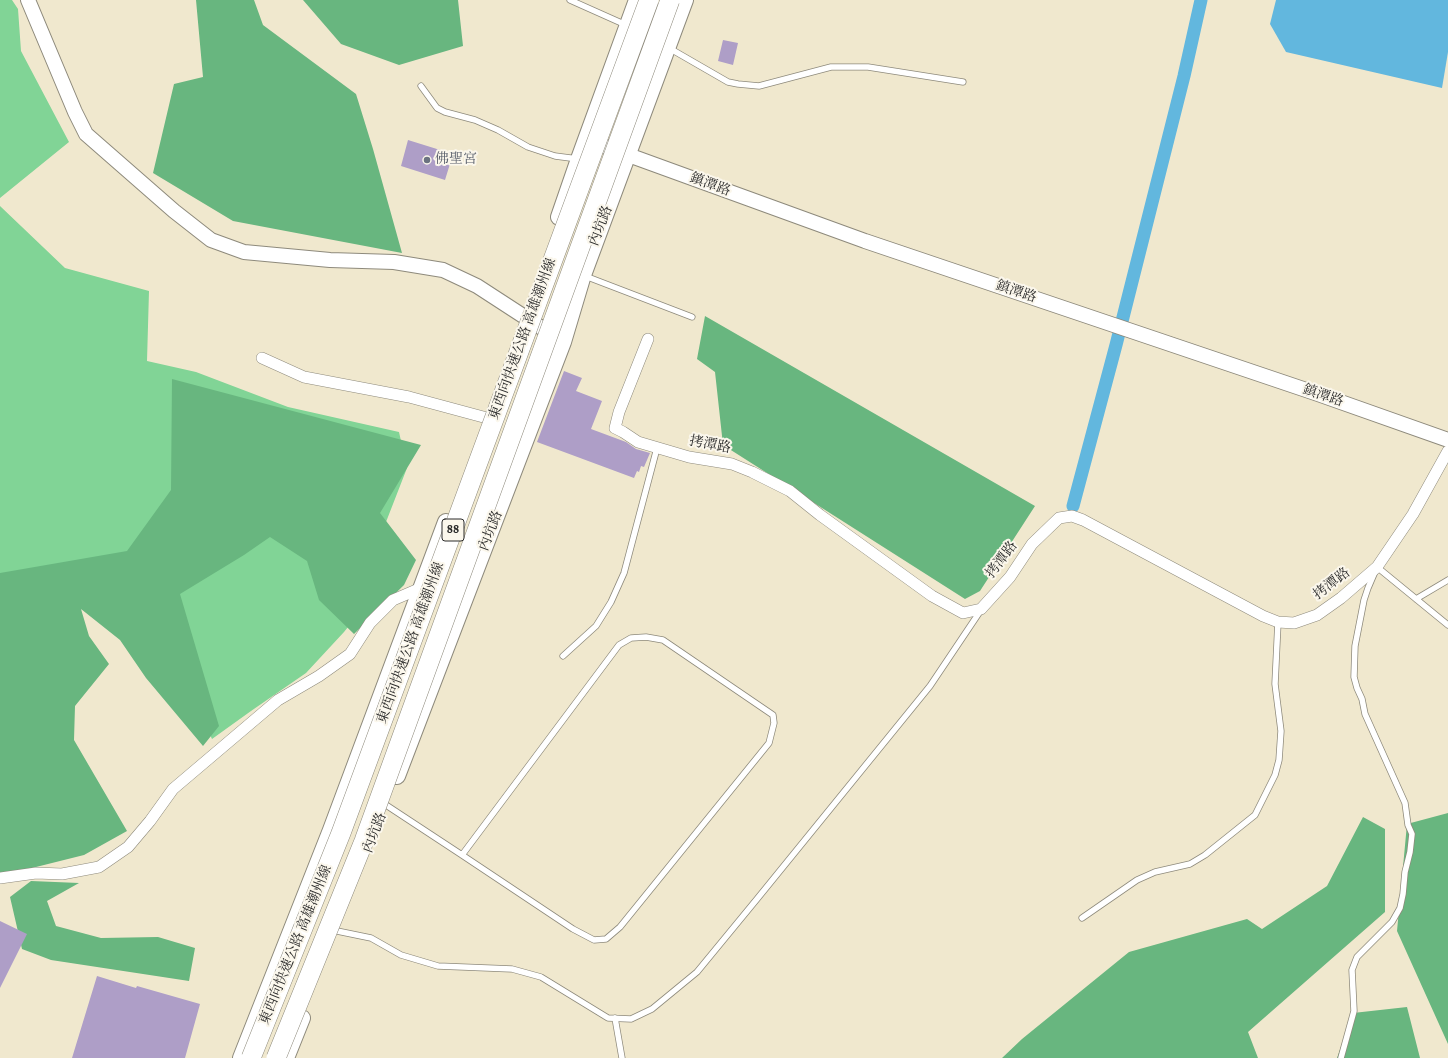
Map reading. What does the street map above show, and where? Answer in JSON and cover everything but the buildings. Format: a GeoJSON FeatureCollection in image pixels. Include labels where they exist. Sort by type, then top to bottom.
{"type":"FeatureCollection","features":[{"type":"Feature","properties":{"kind":"highway","name":"東西向快速公路 高雄潮州線"},"geometry":{"type":"LineString","coordinates":[[251,1058],[343,826],[649,0]]}},
{"type":"Feature","properties":{"kind":"highway","name":"東西向快速公路 高雄潮州線"},"geometry":{"type":"LineString","coordinates":[[276,1058],[364,841],[670,0]]}},
{"type":"Feature","properties":{"kind":"main road"},"geometry":{"type":"LineString","coordinates":[[240,1058],[331,830],[421,588],[526,317],[586,140],[634,29],[637,0]]}},
{"type":"Feature","properties":{"kind":"main road","name":"內坑路"},"geometry":{"type":"LineString","coordinates":[[286,1058],[386,805],[563,342],[583,275],[685,0]]}},
{"type":"Feature","properties":{"kind":"street"},"geometry":{"type":"LineString","coordinates":[[28,0],[75,112],[86,134],[174,211],[211,240],[244,252],[330,260],[394,262],[443,270],[477,286],[563,342]]}},
{"type":"Feature","properties":{"kind":"street","name":"鎮潭路"},"geometry":{"type":"LineString","coordinates":[[586,140],[865,241],[1146,335],[1448,440]]}},
{"type":"Feature","properties":{"kind":"street","name":"拷潭路"},"geometry":{"type":"LineString","coordinates":[[648,339],[619,412],[615,428],[638,442],[657,448],[689,457],[732,464],[790,491],[820,515],[932,596],[963,613],[981,609],[1010,577],[1032,544],[1059,518],[1072,516],[1084,520],[1263,616],[1278,622],[1294,623],[1317,615],[1341,598],[1377,567],[1414,514],[1448,451]]}},
{"type":"Feature","properties":{"kind":"street"},"geometry":{"type":"LineString","coordinates":[[262,358],[304,377],[409,397],[487,418]]}},
{"type":"Feature","properties":{"kind":"street"},"geometry":{"type":"LineString","coordinates":[[0,878],[36,873],[62,874],[99,867],[128,847],[174,789],[278,700],[319,676],[350,654],[370,624],[394,600],[421,588]]}},
{"type":"Feature","properties":{"kind":"lane"},"geometry":{"type":"LineString","coordinates":[[570,0],[634,29]]}},
{"type":"Feature","properties":{"kind":"lane"},"geometry":{"type":"LineString","coordinates":[[648,36],[728,82],[738,84],[760,86],[831,67],[868,67],[963,82]]}},
{"type":"Feature","properties":{"kind":"lane"},"geometry":{"type":"LineString","coordinates":[[421,86],[437,108],[445,112],[475,120],[498,130],[528,147],[556,156],[579,159]]}},
{"type":"Feature","properties":{"kind":"lane"},"geometry":{"type":"LineString","coordinates":[[583,275],[692,317]]}},
{"type":"Feature","properties":{"kind":"lane"},"geometry":{"type":"LineString","coordinates":[[563,656],[596,626],[612,602],[624,573],[657,448]]}},
{"type":"Feature","properties":{"kind":"lane"},"geometry":{"type":"LineString","coordinates":[[1341,1058],[1354,1011],[1352,970],[1358,957],[1392,922],[1400,908],[1403,894],[1404,872],[1410,852],[1412,834],[1408,825],[1405,803],[1365,714],[1362,699],[1354,677],[1355,646],[1364,600],[1377,567],[1448,625]]}},
{"type":"Feature","properties":{"kind":"lane"},"geometry":{"type":"LineString","coordinates":[[1416,599],[1448,580]]}},
{"type":"Feature","properties":{"kind":"lane"},"geometry":{"type":"LineString","coordinates":[[337,931],[371,938],[401,955],[438,966],[512,969],[542,976],[608,1018],[631,1019],[652,1009],[697,972],[930,686],[981,609]]}},
{"type":"Feature","properties":{"kind":"lane"},"geometry":{"type":"LineString","coordinates":[[1082,918],[1137,880],[1155,872],[1190,864],[1205,855],[1255,815],[1275,776],[1279,760],[1281,731],[1275,684],[1278,622]]}},
{"type":"Feature","properties":{"kind":"lane"},"geometry":{"type":"LineString","coordinates":[[386,805],[573,930],[594,940],[606,940],[620,927],[769,743],[774,723],[773,715],[663,640],[646,637],[631,638],[620,646],[462,855]]}},
{"type":"Feature","properties":{"kind":"lane"},"geometry":{"type":"LineString","coordinates":[[615,1018],[622,1058]]}},
{"type":"Feature","properties":{"kind":"green space"},"geometry":{"type":"Polygon","coordinates":[[[0,0],[12,0],[18,9],[21,51],[69,142],[0,198],[0,0]]]}},
{"type":"Feature","properties":{"kind":"green space"},"geometry":{"type":"Polygon","coordinates":[[[196,0],[254,0],[263,25],[356,94],[402,253],[233,221],[153,173],[174,84],[203,77],[196,0]]]}},
{"type":"Feature","properties":{"kind":"green space"},"geometry":{"type":"Polygon","coordinates":[[[303,0],[458,0],[463,46],[399,65],[341,44],[303,0]]]}},
{"type":"Feature","properties":{"kind":"green space"},"geometry":{"type":"Polygon","coordinates":[[[0,206],[65,268],[149,291],[147,361],[196,372],[288,407],[399,432],[407,468],[386,522],[387,579],[344,632],[306,673],[212,739],[167,644],[130,584],[0,580],[0,206]]]}},
{"type":"Feature","properties":{"kind":"green space"},"geometry":{"type":"Polygon","coordinates":[[[705,316],[1035,506],[980,591],[965,599],[723,445],[715,372],[697,359],[705,316]]]}},
{"type":"Feature","properties":{"kind":"green space"},"geometry":{"type":"Polygon","coordinates":[[[172,379],[421,445],[380,513],[416,560],[404,585],[354,634],[319,600],[307,561],[270,537],[244,555],[180,594],[219,726],[203,746],[146,678],[120,640],[81,609],[89,636],[109,664],[75,706],[74,740],[127,831],[84,855],[0,876],[0,573],[127,551],[171,490],[172,379]]]}},
{"type":"Feature","properties":{"kind":"green space"},"geometry":{"type":"Polygon","coordinates":[[[1448,813],[1448,1044],[1397,931],[1407,824],[1448,813]]]}},
{"type":"Feature","properties":{"kind":"green space"},"geometry":{"type":"Polygon","coordinates":[[[1363,817],[1385,829],[1385,912],[1248,1032],[1258,1058],[1002,1058],[1022,1039],[1129,952],[1247,919],[1262,929],[1327,886],[1363,817]]]}},
{"type":"Feature","properties":{"kind":"green space"},"geometry":{"type":"Polygon","coordinates":[[[31,881],[79,883],[47,901],[56,926],[101,938],[158,937],[195,948],[189,981],[51,960],[22,949],[10,897],[31,881]]]}},
{"type":"Feature","properties":{"kind":"green space"},"geometry":{"type":"Polygon","coordinates":[[[1407,1007],[1420,1058],[1337,1058],[1353,1013],[1407,1007]]]}},
{"type":"Feature","properties":{"kind":"water"},"geometry":{"type":"Polygon","coordinates":[[[1276,0],[1448,0],[1448,52],[1442,88],[1286,52],[1270,24],[1276,0]]]}},
{"type":"Feature","properties":{"kind":"waterway"},"geometry":{"type":"LineString","coordinates":[[1073,506],[1116,345],[1184,76],[1201,0]]}},
{"type":"Feature","properties":{"kind":"place","name":"佛聖宮"},"geometry":{"type":"Point","coordinates":[427,160]}}]}
